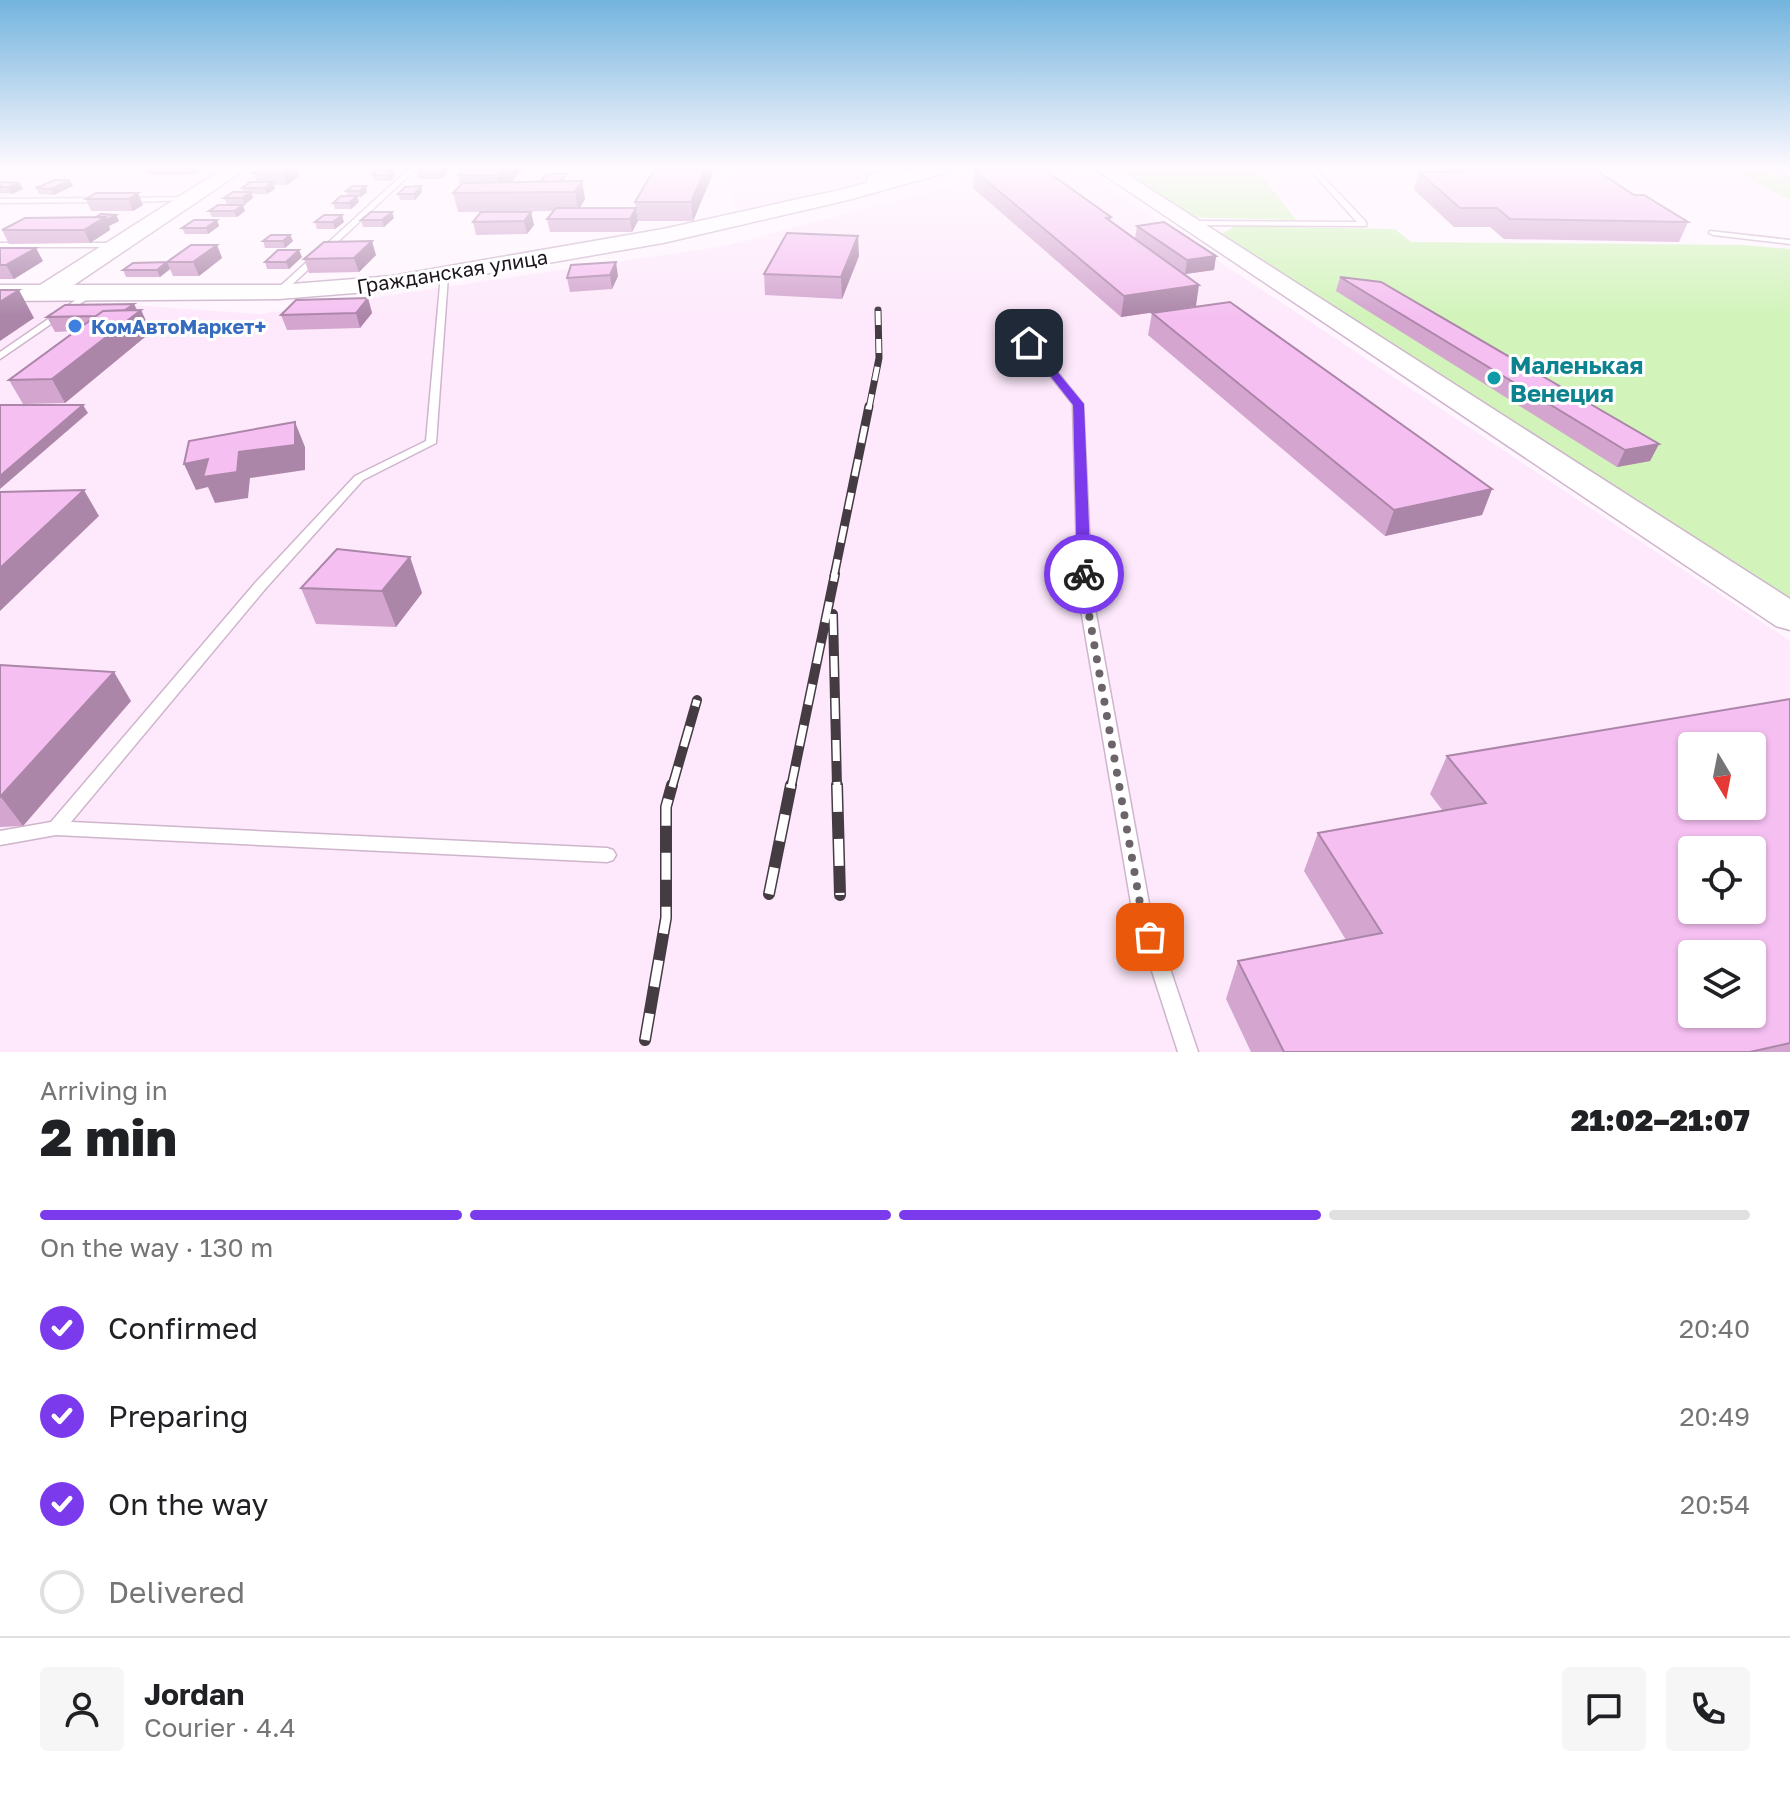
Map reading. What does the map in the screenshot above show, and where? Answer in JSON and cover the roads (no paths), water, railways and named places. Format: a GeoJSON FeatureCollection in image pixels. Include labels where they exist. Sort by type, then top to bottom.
{"type":"FeatureCollection","features":[{"type":"Feature","properties":{"kind":"street"},"geometry":{"type":"LineString","coordinates":[[45,293],[162,217]]}},
{"type":"Feature","properties":{"kind":"street","name":"Гражданская улица"},"geometry":{"type":"LineString","coordinates":[[0,293],[329,289],[444,276],[663,236],[744,217]]}},
{"type":"Feature","properties":{"kind":"street"},"geometry":{"type":"LineString","coordinates":[[1175,217],[1790,617]]}},
{"type":"Feature","properties":{"kind":"lane"},"geometry":{"type":"LineString","coordinates":[[279,292],[361,217]]}},
{"type":"Feature","properties":{"kind":"lane"},"geometry":{"type":"LineString","coordinates":[[1184,223],[1363,224],[1357,217]]}},
{"type":"Feature","properties":{"kind":"lane"},"geometry":{"type":"LineString","coordinates":[[1713,233],[1790,242]]}},
{"type":"Feature","properties":{"kind":"lane"},"geometry":{"type":"LineString","coordinates":[[0,245],[120,245]]}},
{"type":"Feature","properties":{"kind":"lane"},"geometry":{"type":"LineString","coordinates":[[56,828],[261,585],[359,478],[431,443],[444,276]]}},
{"type":"Feature","properties":{"kind":"lane"},"geometry":{"type":"LineString","coordinates":[[0,356],[92,293]]}},
{"type":"Feature","properties":{"kind":"lane"},"geometry":{"type":"LineString","coordinates":[[1029,343],[1078,404],[1085,592],[1141,909],[1188,1052]]}},
{"type":"Feature","properties":{"kind":"lane"},"geometry":{"type":"LineString","coordinates":[[0,838],[56,828],[607,855]]}},
{"type":"Feature","properties":{"kind":"railway"},"geometry":{"type":"LineString","coordinates":[[869,408],[879,358],[878,310]]}},
{"type":"Feature","properties":{"kind":"railway"},"geometry":{"type":"LineString","coordinates":[[834,576],[869,406]]}},
{"type":"Feature","properties":{"kind":"railway"},"geometry":{"type":"LineString","coordinates":[[791,787],[835,574]]}},
{"type":"Feature","properties":{"kind":"railway"},"geometry":{"type":"LineString","coordinates":[[833,614],[837,787]]}},
{"type":"Feature","properties":{"kind":"railway"},"geometry":{"type":"LineString","coordinates":[[672,787],[697,700]]}},
{"type":"Feature","properties":{"kind":"railway"},"geometry":{"type":"LineString","coordinates":[[645,1040],[666,918],[666,807],[672,785]]}},
{"type":"Feature","properties":{"kind":"railway"},"geometry":{"type":"LineString","coordinates":[[769,894],[791,785]]}},
{"type":"Feature","properties":{"kind":"railway"},"geometry":{"type":"LineString","coordinates":[[837,785],[840,895]]}},
{"type":"Feature","properties":{"kind":"place","name":"КомАвтоМаркет+"},"geometry":{"type":"Point","coordinates":[75,326]}},
{"type":"Feature","properties":{"kind":"place","name":"Маленькая Венеция"},"geometry":{"type":"Point","coordinates":[1494,378]}}]}
